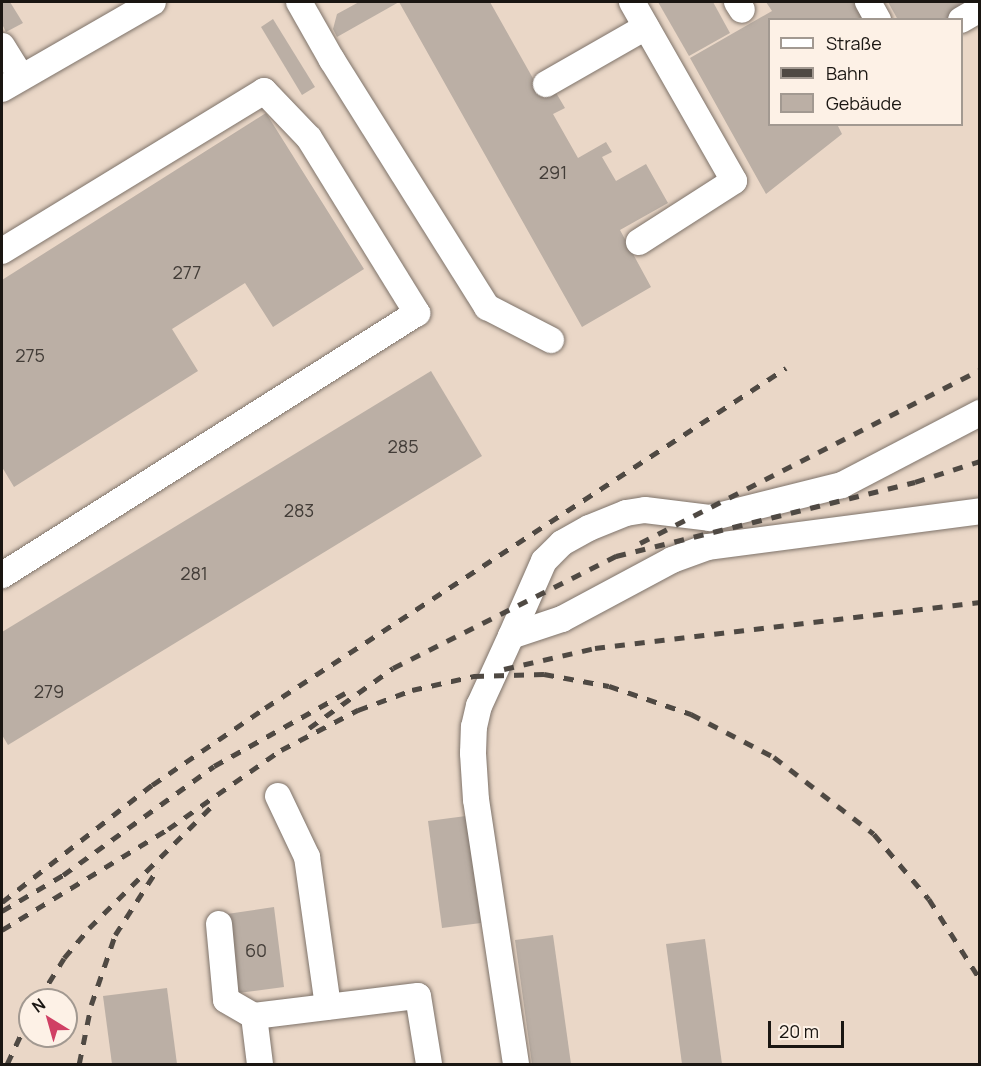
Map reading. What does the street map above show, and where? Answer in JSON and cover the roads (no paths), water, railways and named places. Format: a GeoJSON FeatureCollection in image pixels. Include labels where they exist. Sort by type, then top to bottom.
{"type":"FeatureCollection","features":[{"type":"Feature","properties":{"kind":"street"},"geometry":{"type":"LineString","coordinates":[[2,46],[11,83],[153,2]]}},
{"type":"Feature","properties":{"kind":"street"},"geometry":{"type":"LineString","coordinates":[[299,2],[332,60],[487,307],[551,340]]}},
{"type":"Feature","properties":{"kind":"street"},"geometry":{"type":"LineString","coordinates":[[632,2],[734,180],[639,242]]}},
{"type":"Feature","properties":{"kind":"street"},"geometry":{"type":"LineString","coordinates":[[868,2],[877,18]]}},
{"type":"Feature","properties":{"kind":"street"},"geometry":{"type":"LineString","coordinates":[[963,19],[980,9]]}},
{"type":"Feature","properties":{"kind":"street"},"geometry":{"type":"LineString","coordinates":[[546,84],[646,27]]}},
{"type":"Feature","properties":{"kind":"street"},"geometry":{"type":"LineString","coordinates":[[2,251],[264,90],[309,138],[417,313],[2,575]]}},
{"type":"Feature","properties":{"kind":"street"},"geometry":{"type":"LineString","coordinates":[[516,1065],[476,800],[474,727],[479,706],[511,636],[535,575],[544,561],[562,543],[626,513],[645,510],[710,518],[842,485],[980,413]]}},
{"type":"Feature","properties":{"kind":"street"},"geometry":{"type":"LineString","coordinates":[[511,636],[562,619],[672,560],[708,547],[980,512]]}},
{"type":"Feature","properties":{"kind":"street"},"geometry":{"type":"LineString","coordinates":[[278,796],[307,857],[328,1007]]}},
{"type":"Feature","properties":{"kind":"street"},"geometry":{"type":"LineString","coordinates":[[219,924],[226,1000],[254,1016],[418,996],[429,1065]]}},
{"type":"Feature","properties":{"kind":"street"},"geometry":{"type":"LineString","coordinates":[[254,1016],[260,1065]]}},
{"type":"Feature","properties":{"kind":"railway"},"geometry":{"type":"LineString","coordinates":[[2,902],[152,785],[265,708],[786,368]]}},
{"type":"Feature","properties":{"kind":"railway"},"geometry":{"type":"LineString","coordinates":[[640,543],[980,370]]}},
{"type":"Feature","properties":{"kind":"railway"},"geometry":{"type":"LineString","coordinates":[[309,728],[393,668],[616,556],[915,482],[980,461]]}},
{"type":"Feature","properties":{"kind":"railway"},"geometry":{"type":"LineString","coordinates":[[504,669],[595,648],[980,602]]}},
{"type":"Feature","properties":{"kind":"railway"},"geometry":{"type":"LineString","coordinates":[[2,930],[168,829],[281,750],[358,710],[412,690],[474,676],[544,674],[609,686],[691,714],[774,757],[874,834],[929,899],[980,979]]}},
{"type":"Feature","properties":{"kind":"railway"},"geometry":{"type":"LineString","coordinates":[[2,911],[63,875],[214,766],[345,693]]}},
{"type":"Feature","properties":{"kind":"railway"},"geometry":{"type":"LineString","coordinates":[[45,988],[64,958],[89,928],[211,807]]}},
{"type":"Feature","properties":{"kind":"railway"},"geometry":{"type":"LineString","coordinates":[[79,1064],[91,1005],[115,935],[158,868]]}},
{"type":"Feature","properties":{"kind":"railway"},"geometry":{"type":"LineString","coordinates":[[7,1064],[18,1041]]}}]}
